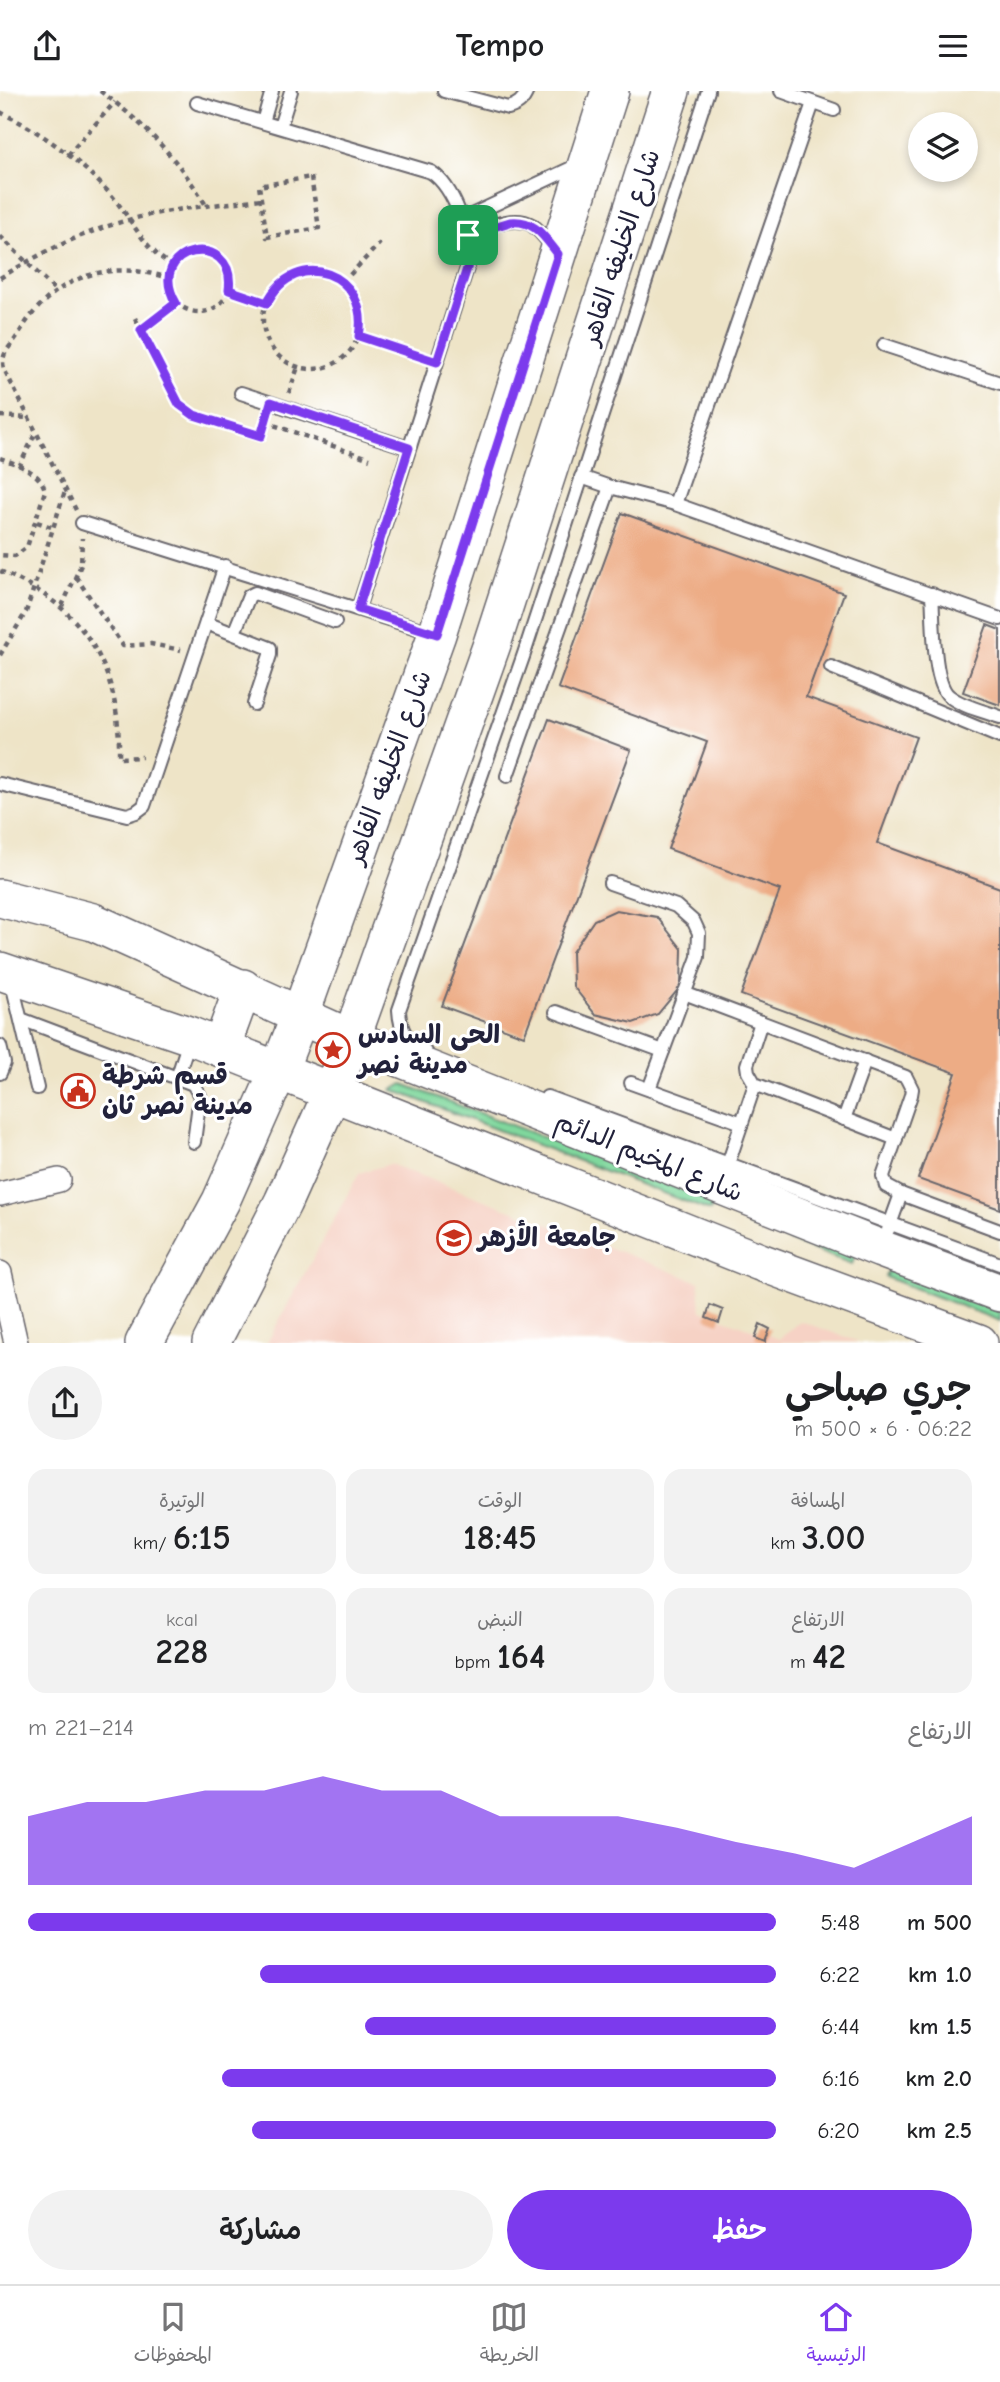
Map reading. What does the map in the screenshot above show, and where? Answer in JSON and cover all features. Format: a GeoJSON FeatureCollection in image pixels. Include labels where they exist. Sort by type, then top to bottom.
{"type":"FeatureCollection","features":[{"type":"Feature","properties":{"kind":"main road","name":"شارع الخليفه القاهر"},"geometry":{"type":"LineString","coordinates":[[144,1342],[221,1201],[300,1016],[437,634],[610,91]]}},
{"type":"Feature","properties":{"kind":"main road","name":"شارع الخليفه القاهر"},"geometry":{"type":"LineString","coordinates":[[211,1342],[283,1202],[332,1093],[506,648],[671,91]]}},
{"type":"Feature","properties":{"kind":"main road","name":"شارع المخيم الدائم"},"geometry":{"type":"LineString","coordinates":[[0,898],[93,922],[352,1039],[886,1236],[1000,1293]]}},
{"type":"Feature","properties":{"kind":"main road"},"geometry":{"type":"LineString","coordinates":[[5,973],[206,1042],[760,1262],[979,1342]]}},
{"type":"Feature","properties":{"kind":"main road"},"geometry":{"type":"LineString","coordinates":[[206,1042],[243,988]]}},
{"type":"Feature","properties":{"kind":"main road"},"geometry":{"type":"LineString","coordinates":[[861,1299],[886,1236]]}},
{"type":"Feature","properties":{"kind":"street"},"geometry":{"type":"LineString","coordinates":[[0,1194],[59,1180]]}},
{"type":"Feature","properties":{"kind":"street"},"geometry":{"type":"LineString","coordinates":[[0,1273],[16,1342]]}},
{"type":"Feature","properties":{"kind":"lane"},"geometry":{"type":"LineString","coordinates":[[263,122],[272,91]]}},
{"type":"Feature","properties":{"kind":"lane"},"geometry":{"type":"LineString","coordinates":[[280,127],[291,91]]}},
{"type":"Feature","properties":{"kind":"lane"},"geometry":{"type":"LineString","coordinates":[[444,91],[508,108],[516,106],[527,91]]}},
{"type":"Feature","properties":{"kind":"lane"},"geometry":{"type":"LineString","coordinates":[[440,1058],[415,1046],[405,1036],[399,1010],[506,648],[581,477],[708,91]]}},
{"type":"Feature","properties":{"kind":"lane"},"geometry":{"type":"LineString","coordinates":[[781,91],[834,110]]}},
{"type":"Feature","properties":{"kind":"lane"},"geometry":{"type":"LineString","coordinates":[[197,103],[431,172],[443,182],[468,235],[469,262],[358,609]]}},
{"type":"Feature","properties":{"kind":"lane"},"geometry":{"type":"LineString","coordinates":[[675,504],[813,103]]}},
{"type":"Feature","properties":{"kind":"lane"},"geometry":{"type":"LineString","coordinates":[[461,220],[588,160]]}},
{"type":"Feature","properties":{"kind":"lane"},"geometry":{"type":"LineString","coordinates":[[468,235],[510,222],[525,222],[538,230],[558,254]]}},
{"type":"Feature","properties":{"kind":"lane"},"geometry":{"type":"LineString","coordinates":[[884,345],[1000,383]]}},
{"type":"Feature","properties":{"kind":"lane"},"geometry":{"type":"LineString","coordinates":[[242,393],[409,448]]}},
{"type":"Feature","properties":{"kind":"lane"},"geometry":{"type":"LineString","coordinates":[[581,477],[675,504],[1000,619]]}},
{"type":"Feature","properties":{"kind":"lane"},"geometry":{"type":"LineString","coordinates":[[507,776],[610,487]]}},
{"type":"Feature","properties":{"kind":"lane"},"geometry":{"type":"LineString","coordinates":[[82,523],[437,634]]}},
{"type":"Feature","properties":{"kind":"lane"},"geometry":{"type":"LineString","coordinates":[[0,785],[127,815],[144,806],[225,566]]}},
{"type":"Feature","properties":{"kind":"lane"},"geometry":{"type":"LineString","coordinates":[[234,633],[248,596],[255,593],[335,622]]}},
{"type":"Feature","properties":{"kind":"lane"},"geometry":{"type":"LineString","coordinates":[[932,594],[939,674],[944,691],[951,698],[1000,717]]}},
{"type":"Feature","properties":{"kind":"lane"},"geometry":{"type":"LineString","coordinates":[[206,623],[267,645],[271,651],[254,704]]}},
{"type":"Feature","properties":{"kind":"lane"},"geometry":{"type":"LineString","coordinates":[[831,667],[1000,737]]}},
{"type":"Feature","properties":{"kind":"lane"},"geometry":{"type":"LineString","coordinates":[[945,715],[951,698]]}},
{"type":"Feature","properties":{"kind":"lane"},"geometry":{"type":"LineString","coordinates":[[610,883],[676,906],[694,922],[699,933],[700,946],[649,1089]]}},
{"type":"Feature","properties":{"kind":"lane"},"geometry":{"type":"LineString","coordinates":[[5,973],[21,1019],[37,1088]]}},
{"type":"Feature","properties":{"kind":"lane"},"geometry":{"type":"LineString","coordinates":[[684,993],[900,1074],[910,1082],[911,1095],[883,1176],[886,1186],[1000,1231]]}},
{"type":"Feature","properties":{"kind":"lane"},"geometry":{"type":"LineString","coordinates":[[556,1011],[663,1051]]}},
{"type":"Feature","properties":{"kind":"lane"},"geometry":{"type":"LineString","coordinates":[[21,1019],[193,1084],[201,1096],[194,1142]]}},
{"type":"Feature","properties":{"kind":"lane"},"geometry":{"type":"LineString","coordinates":[[761,1022],[747,1065],[755,1084],[895,1139]]}},
{"type":"Feature","properties":{"kind":"lane"},"geometry":{"type":"LineString","coordinates":[[177,1078],[206,1042]]}},
{"type":"Feature","properties":{"kind":"lane"},"geometry":{"type":"LineString","coordinates":[[0,1046],[4,1068],[0,1073]]}},
{"type":"Feature","properties":{"kind":"lane"},"geometry":{"type":"LineString","coordinates":[[844,1119],[865,1061]]}},
{"type":"Feature","properties":{"kind":"lane"},"geometry":{"type":"LineString","coordinates":[[631,1083],[742,1123]]}},
{"type":"Feature","properties":{"kind":"lane"},"geometry":{"type":"LineString","coordinates":[[728,1164],[755,1084]]}},
{"type":"Feature","properties":{"kind":"lane"},"geometry":{"type":"LineString","coordinates":[[531,1091],[728,1164],[886,1236],[1000,1264]]}},
{"type":"Feature","properties":{"kind":"lane"},"geometry":{"type":"LineString","coordinates":[[886,1236],[901,1194]]}},
{"type":"Feature","properties":{"kind":"path"},"geometry":{"type":"LineString","coordinates":[[100,91],[162,146],[207,207]]}},
{"type":"Feature","properties":{"kind":"path"},"geometry":{"type":"LineString","coordinates":[[68,155],[115,102]]}},
{"type":"Feature","properties":{"kind":"path"},"geometry":{"type":"LineString","coordinates":[[0,112],[44,136],[94,177],[131,219],[151,249],[172,265]]}},
{"type":"Feature","properties":{"kind":"path"},"geometry":{"type":"LineString","coordinates":[[311,177],[320,229],[267,237],[261,199],[259,186],[311,177]]}},
{"type":"Feature","properties":{"kind":"path"},"geometry":{"type":"LineString","coordinates":[[0,278],[27,261],[77,237],[131,219],[261,199]]}},
{"type":"Feature","properties":{"kind":"path"},"geometry":{"type":"LineString","coordinates":[[0,236],[56,291]]}},
{"type":"Feature","properties":{"kind":"path"},"geometry":{"type":"LineString","coordinates":[[343,282],[380,243]]}},
{"type":"Feature","properties":{"kind":"path"},"geometry":{"type":"LineString","coordinates":[[203,250],[219,257],[229,272],[229,290],[223,302],[212,310],[199,313],[186,310],[176,303],[169,291],[168,278],[172,265],[185,253],[203,250]]}},
{"type":"Feature","properties":{"kind":"path"},"geometry":{"type":"LineString","coordinates":[[62,606],[81,565],[82,523],[4,369],[2,359],[28,319],[56,291],[88,275],[135,270],[168,278]]}},
{"type":"Feature","properties":{"kind":"path"},"geometry":{"type":"LineString","coordinates":[[322,272],[343,282],[357,300],[361,312],[359,336],[353,347],[335,364],[323,368],[298,367],[278,355],[266,336],[264,325],[267,303],[279,284],[299,273],[322,272]]}},
{"type":"Feature","properties":{"kind":"path"},"geometry":{"type":"LineString","coordinates":[[229,290],[267,303]]}},
{"type":"Feature","properties":{"kind":"path"},"geometry":{"type":"LineString","coordinates":[[141,330],[176,303]]}},
{"type":"Feature","properties":{"kind":"path"},"geometry":{"type":"LineString","coordinates":[[135,318],[179,404],[194,415],[261,436],[271,402]]}},
{"type":"Feature","properties":{"kind":"path"},"geometry":{"type":"LineString","coordinates":[[359,336],[437,362]]}},
{"type":"Feature","properties":{"kind":"path"},"geometry":{"type":"LineString","coordinates":[[284,407],[298,367]]}},
{"type":"Feature","properties":{"kind":"path"},"geometry":{"type":"LineString","coordinates":[[0,416],[29,418]]}},
{"type":"Feature","properties":{"kind":"path"},"geometry":{"type":"LineString","coordinates":[[265,422],[370,459]]}},
{"type":"Feature","properties":{"kind":"path"},"geometry":{"type":"LineString","coordinates":[[19,467],[36,432]]}},
{"type":"Feature","properties":{"kind":"path"},"geometry":{"type":"LineString","coordinates":[[0,458],[37,476],[44,485],[45,497],[30,540],[21,553],[8,557],[0,555]]}},
{"type":"Feature","properties":{"kind":"path"},"geometry":{"type":"LineString","coordinates":[[0,655],[26,612],[66,490]]}},
{"type":"Feature","properties":{"kind":"path"},"geometry":{"type":"LineString","coordinates":[[37,522],[54,528]]}},
{"type":"Feature","properties":{"kind":"path"},"geometry":{"type":"LineString","coordinates":[[0,571],[35,588],[62,606],[85,632],[111,688],[120,734],[119,758],[161,757]]}},
{"type":"Feature","properties":{"kind":"path"},"geometry":{"type":"LineString","coordinates":[[76,576],[124,646],[152,644],[195,656]]}},
{"type":"Feature","properties":{"kind":"shaded area","name":"جامعة الأزهر"},"geometry":{"type":"Polygon","coordinates":[[[390,1164],[699,1282],[701,1311],[707,1313],[710,1305],[723,1310],[721,1318],[757,1331],[760,1324],[770,1329],[768,1335],[779,1339],[800,1321],[859,1342],[267,1343],[359,1173],[390,1164]]]}},
{"type":"Feature","properties":{"kind":"green space"},"geometry":{"type":"Polygon","coordinates":[[[403,1084],[714,1202],[710,1211],[393,1090],[403,1084]]]}},
{"type":"Feature","properties":{"kind":"green space"},"geometry":{"type":"Polygon","coordinates":[[[753,1216],[855,1255],[852,1264],[749,1226],[753,1216]]]}},
{"type":"Feature","properties":{"kind":"green space"},"geometry":{"type":"Polygon","coordinates":[[[889,1268],[1000,1310],[1000,1321],[885,1277],[889,1268]]]}},
{"type":"Feature","properties":{"kind":"building"},"geometry":{"type":"Polygon","coordinates":[[[622,513],[844,593],[806,697],[916,737],[877,843],[1000,888],[1000,1209],[918,1179],[956,1073],[741,995],[780,890],[668,849],[707,742],[558,688],[622,513]]]}},
{"type":"Feature","properties":{"kind":"building"},"geometry":{"type":"Polygon","coordinates":[[[987,625],[1000,630],[1000,705],[963,692],[987,625]]]}},
{"type":"Feature","properties":{"kind":"building"},"geometry":{"type":"Polygon","coordinates":[[[549,719],[631,750],[524,1036],[442,1006],[549,719]]]}},
{"type":"Feature","properties":{"kind":"building"},"geometry":{"type":"Polygon","coordinates":[[[616,910],[657,917],[682,949],[681,986],[658,1014],[633,1023],[595,1014],[573,986],[572,952],[594,920],[616,910]]]}},
{"type":"Feature","properties":{"kind":"building"},"geometry":{"type":"Polygon","coordinates":[[[710,1305],[723,1310],[719,1323],[706,1318],[710,1305]]]}},
{"type":"Feature","properties":{"kind":"building"},"geometry":{"type":"Polygon","coordinates":[[[760,1324],[770,1329],[765,1342],[755,1338],[760,1324]]]}},
{"type":"Feature","properties":{"kind":"place","name":"الحى السادس مدينة نصر"},"geometry":{"type":"Point","coordinates":[333,1050]}},
{"type":"Feature","properties":{"kind":"place","name":"قسم شرطة مدينة نصر ثان"},"geometry":{"type":"Point","coordinates":[78,1091]}},
{"type":"Feature","properties":{"kind":"place","name":"جامعة الأزهر"},"geometry":{"type":"Point","coordinates":[454,1238]}},
{"type":"Feature","properties":{"kind":"route"},"geometry":{"type":"LineString","coordinates":[[525,222],[533,225],[558,254],[437,634],[358,609],[409,448],[271,402],[261,436],[194,415],[179,404],[141,330],[176,303],[169,291],[168,278],[172,265],[185,253],[203,250],[219,257],[225,264],[229,272],[229,290],[267,303],[272,292],[289,277],[311,271],[333,276],[351,290],[357,300],[361,312],[359,336],[437,362],[469,262],[468,235],[491,226],[525,222]]}}]}
